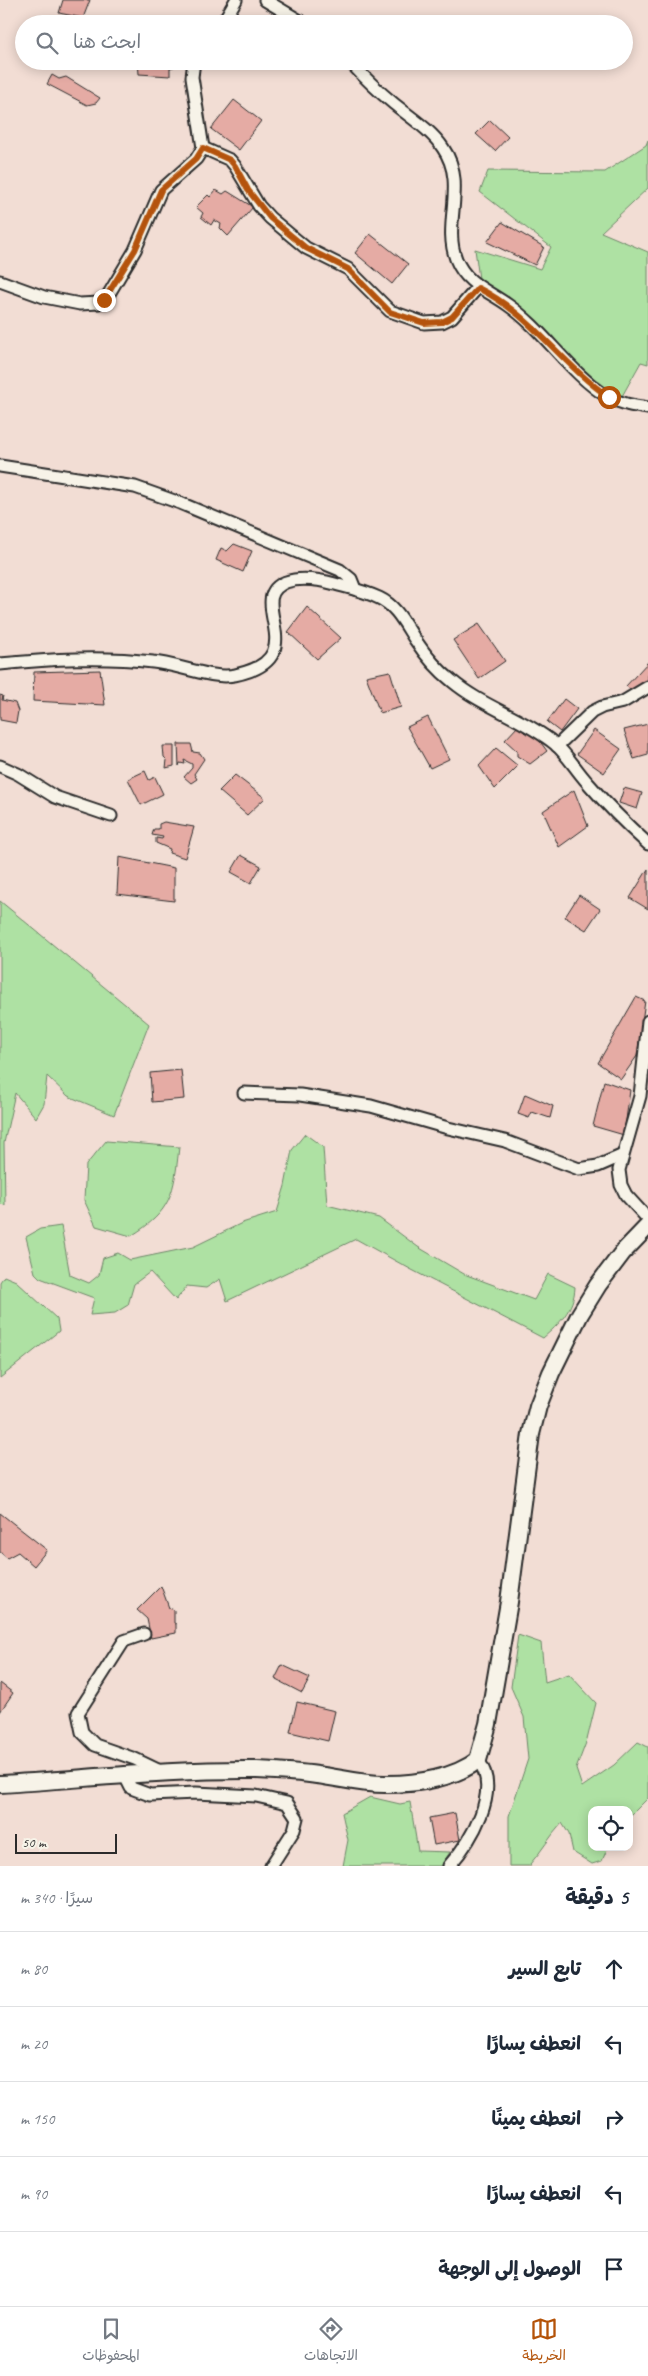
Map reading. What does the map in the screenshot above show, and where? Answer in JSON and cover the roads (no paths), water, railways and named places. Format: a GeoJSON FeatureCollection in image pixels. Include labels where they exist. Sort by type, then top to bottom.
{"type":"FeatureCollection","features":[{"type":"Feature","properties":{"kind":"street"},"geometry":{"type":"LineString","coordinates":[[227,15],[236,0]]}},
{"type":"Feature","properties":{"kind":"street"},"geometry":{"type":"LineString","coordinates":[[265,0],[290,15]]}},
{"type":"Feature","properties":{"kind":"street"},"geometry":{"type":"LineString","coordinates":[[0,281],[44,297],[80,304],[99,303],[104,300],[135,250],[161,190],[196,159],[203,148],[192,77],[193,70]]}},
{"type":"Feature","properties":{"kind":"street"},"geometry":{"type":"LineString","coordinates":[[358,70],[431,135],[443,148],[452,163],[455,190],[452,246],[462,272],[468,280],[520,314],[592,386],[620,403],[648,408]]}},
{"type":"Feature","properties":{"kind":"street"},"geometry":{"type":"LineString","coordinates":[[203,148],[230,160],[259,206],[284,232],[306,248],[348,269],[390,312],[424,323],[442,322],[452,317],[478,288]]}},
{"type":"Feature","properties":{"kind":"street"},"geometry":{"type":"LineString","coordinates":[[0,466],[135,487],[180,503],[340,570],[351,579],[355,589]]}},
{"type":"Feature","properties":{"kind":"street"},"geometry":{"type":"LineString","coordinates":[[0,664],[68,658],[153,661],[232,676],[250,671],[268,661],[274,655],[277,645],[271,606],[273,595],[280,586],[300,580],[327,582],[355,589],[388,603],[400,616],[425,653],[457,685],[490,706],[533,728],[557,746],[588,783],[648,844]]}},
{"type":"Feature","properties":{"kind":"street"},"geometry":{"type":"LineString","coordinates":[[557,746],[592,712],[602,707],[623,702],[648,687]]}},
{"type":"Feature","properties":{"kind":"street"},"geometry":{"type":"LineString","coordinates":[[0,766],[18,774],[55,797],[111,816]]}},
{"type":"Feature","properties":{"kind":"street"},"geometry":{"type":"LineString","coordinates":[[648,1021],[640,1096],[631,1134],[622,1156],[619,1170],[621,1185],[626,1195],[648,1219]]}},
{"type":"Feature","properties":{"kind":"street"},"geometry":{"type":"LineString","coordinates":[[244,1093],[300,1095],[371,1106],[505,1141],[579,1169],[598,1166],[622,1156]]}},
{"type":"Feature","properties":{"kind":"street"},"geometry":{"type":"LineString","coordinates":[[0,1784],[164,1773],[285,1771],[357,1783],[388,1784],[456,1773],[478,1760],[484,1742],[501,1649],[531,1434],[538,1406],[551,1373],[593,1293],[624,1252],[648,1226]]}},
{"type":"Feature","properties":{"kind":"street"},"geometry":{"type":"LineString","coordinates":[[144,1634],[124,1641],[78,1714],[82,1732],[94,1744],[136,1759],[164,1773]]}},
{"type":"Feature","properties":{"kind":"street"},"geometry":{"type":"LineString","coordinates":[[449,1866],[469,1841],[485,1798],[487,1778],[484,1768],[478,1760]]}},
{"type":"Feature","properties":{"kind":"street"},"geometry":{"type":"LineString","coordinates":[[124,1776],[131,1788],[150,1795],[196,1793],[256,1796],[287,1804],[297,1818],[294,1830],[271,1866]]}}]}
